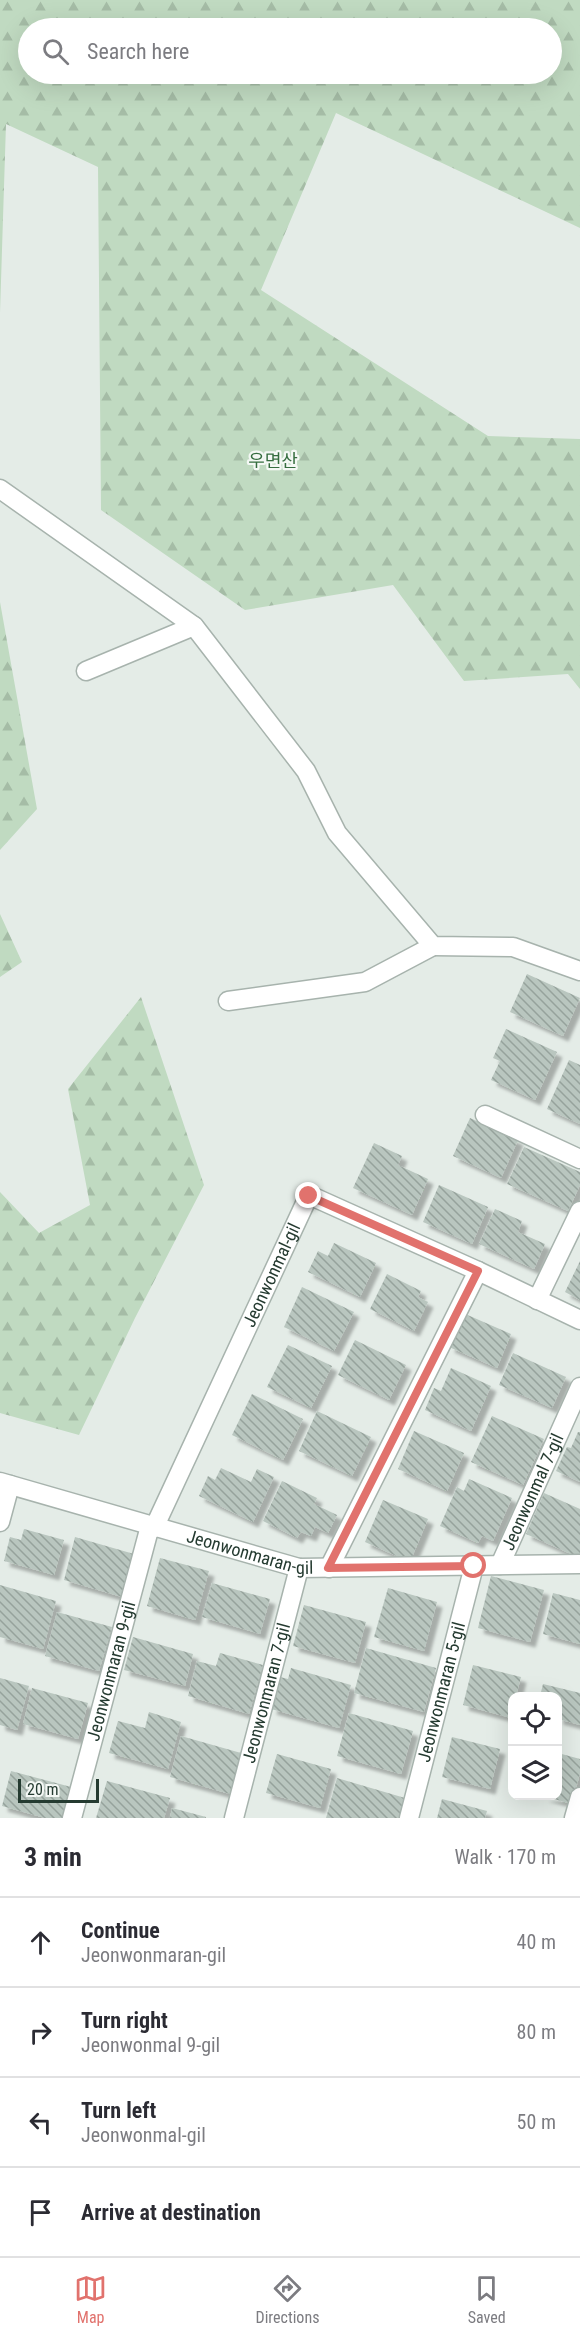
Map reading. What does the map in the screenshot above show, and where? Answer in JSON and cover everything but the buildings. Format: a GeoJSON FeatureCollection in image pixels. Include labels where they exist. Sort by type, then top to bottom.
{"type":"FeatureCollection","features":[{"type":"Feature","properties":{"kind":"street"},"geometry":{"type":"LineString","coordinates":[[0,489],[194,626],[306,771],[337,833],[433,946]]}},
{"type":"Feature","properties":{"kind":"street"},"geometry":{"type":"LineString","coordinates":[[86,671],[194,626]]}},
{"type":"Feature","properties":{"kind":"street"},"geometry":{"type":"LineString","coordinates":[[228,1001],[365,982],[433,946],[513,947],[580,971]]}},
{"type":"Feature","properties":{"kind":"street"},"geometry":{"type":"LineString","coordinates":[[485,1115],[580,1158]]}},
{"type":"Feature","properties":{"kind":"street","name":"Jeonwonmal-gil"},"geometry":{"type":"LineString","coordinates":[[152,1527],[309,1196],[478,1271],[580,1320]]}},
{"type":"Feature","properties":{"kind":"street"},"geometry":{"type":"LineString","coordinates":[[537,1300],[580,1211]]}},
{"type":"Feature","properties":{"kind":"street"},"geometry":{"type":"LineString","coordinates":[[328,1568],[478,1271]]}},
{"type":"Feature","properties":{"kind":"street","name":"Jeonwonmal 7-gil"},"geometry":{"type":"LineString","coordinates":[[500,1565],[580,1387]]}},
{"type":"Feature","properties":{"kind":"street"},"geometry":{"type":"LineString","coordinates":[[0,1522],[5,1484]]}},
{"type":"Feature","properties":{"kind":"street","name":"Jeonwonmaran-gil"},"geometry":{"type":"LineString","coordinates":[[5,1484],[299,1568],[580,1564]]}},
{"type":"Feature","properties":{"kind":"street","name":"Jeonwonmaran 9-gil"},"geometry":{"type":"LineString","coordinates":[[72,1818],[152,1527]]}},
{"type":"Feature","properties":{"kind":"street","name":"Jeonwonmaran 5-gil"},"geometry":{"type":"LineString","coordinates":[[410,1818],[474,1566]]}},
{"type":"Feature","properties":{"kind":"street","name":"Jeonwonmaran 7-gil"},"geometry":{"type":"LineString","coordinates":[[234,1818],[299,1568]]}},
{"type":"Feature","properties":{"kind":"street"},"geometry":{"type":"LineString","coordinates":[[574,1818],[580,1797]]}},
{"type":"Feature","properties":{"kind":"green space","name":"우면산"},"geometry":{"type":"Polygon","coordinates":[[[0,0],[580,0],[580,228],[336,113],[261,290],[488,436],[580,439],[580,689],[568,674],[464,681],[393,585],[245,610],[101,510],[98,167],[6,124],[0,313],[0,0]]]}},
{"type":"Feature","properties":{"kind":"green space"},"geometry":{"type":"Polygon","coordinates":[[[0,602],[37,809],[0,850],[0,602]]]}},
{"type":"Feature","properties":{"kind":"green space"},"geometry":{"type":"Polygon","coordinates":[[[0,914],[22,962],[0,977],[0,914]]]}},
{"type":"Feature","properties":{"kind":"green space"},"geometry":{"type":"Polygon","coordinates":[[[141,997],[204,1185],[135,1318],[79,1435],[0,1413],[0,1192],[39,1233],[90,1205],[68,1089],[141,997]]]}},
{"type":"Feature","properties":{"kind":"route"},"geometry":{"type":"LineString","coordinates":[[309,1196],[478,1271],[328,1568],[474,1566]]}}]}
